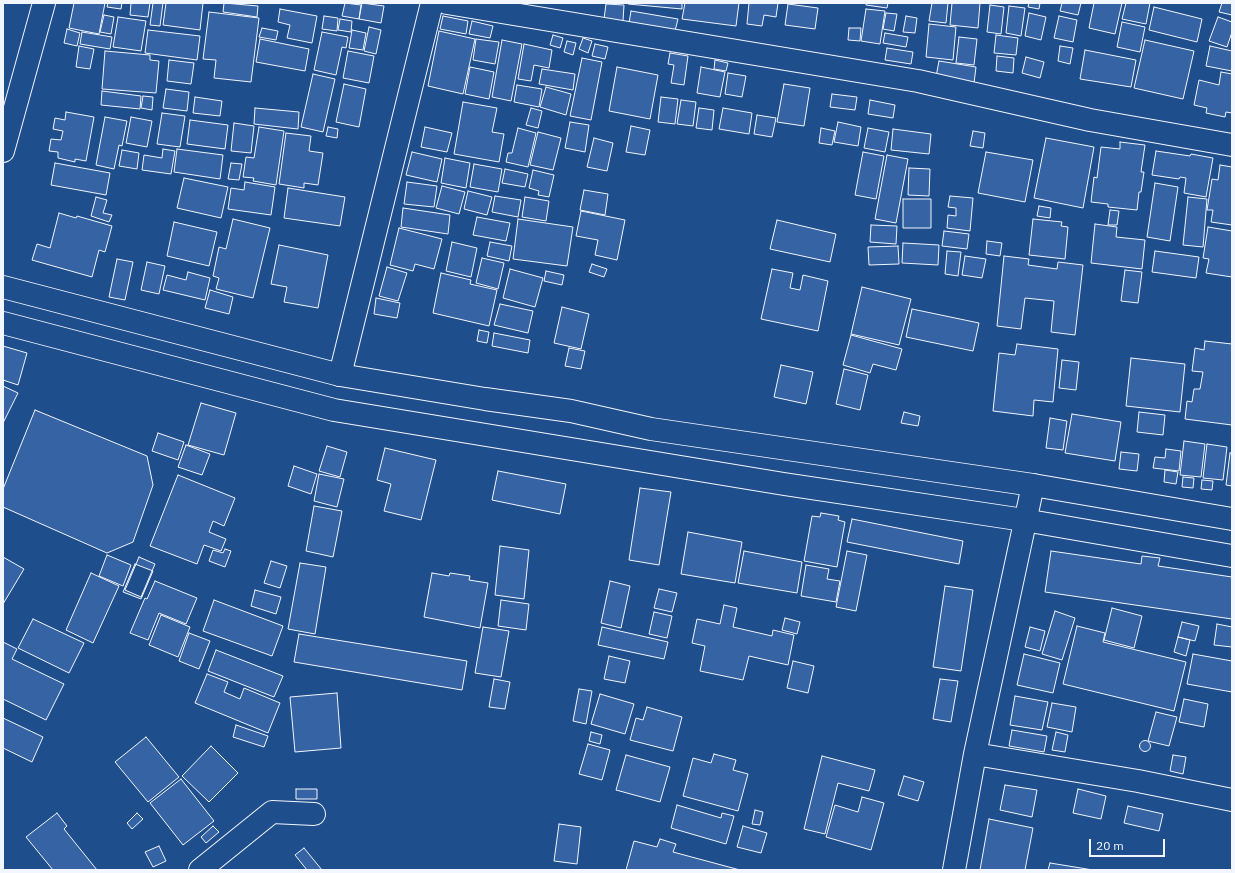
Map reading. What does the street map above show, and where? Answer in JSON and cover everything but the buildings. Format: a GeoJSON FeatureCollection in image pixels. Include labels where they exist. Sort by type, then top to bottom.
{"type":"FeatureCollection","features":[{"type":"Feature","properties":{"kind":"main road"},"geometry":{"type":"LineString","coordinates":[[3,151],[44,3]]}},
{"type":"Feature","properties":{"kind":"main road"},"geometry":{"type":"LineString","coordinates":[[340,375],[432,3]]}},
{"type":"Feature","properties":{"kind":"main road"},"geometry":{"type":"LineString","coordinates":[[446,3],[918,81],[1090,120],[1232,145]]}},
{"type":"Feature","properties":{"kind":"main road"},"geometry":{"type":"LineString","coordinates":[[3,287],[340,375],[485,399],[571,411],[651,428],[1033,485],[1232,519]]}},
{"type":"Feature","properties":{"kind":"main road"},"geometry":{"type":"LineString","coordinates":[[3,323],[334,410],[784,484],[1024,520],[1232,556]]}},
{"type":"Feature","properties":{"kind":"main road"},"geometry":{"type":"LineString","coordinates":[[954,870],[975,754],[1024,520],[1033,485]]}},
{"type":"Feature","properties":{"kind":"main road"},"geometry":{"type":"LineString","coordinates":[[975,754],[1138,781],[1232,800]]}},
{"type":"Feature","properties":{"kind":"main road"},"geometry":{"type":"LineString","coordinates":[[200,870],[272,812],[314,814]]}}]}
